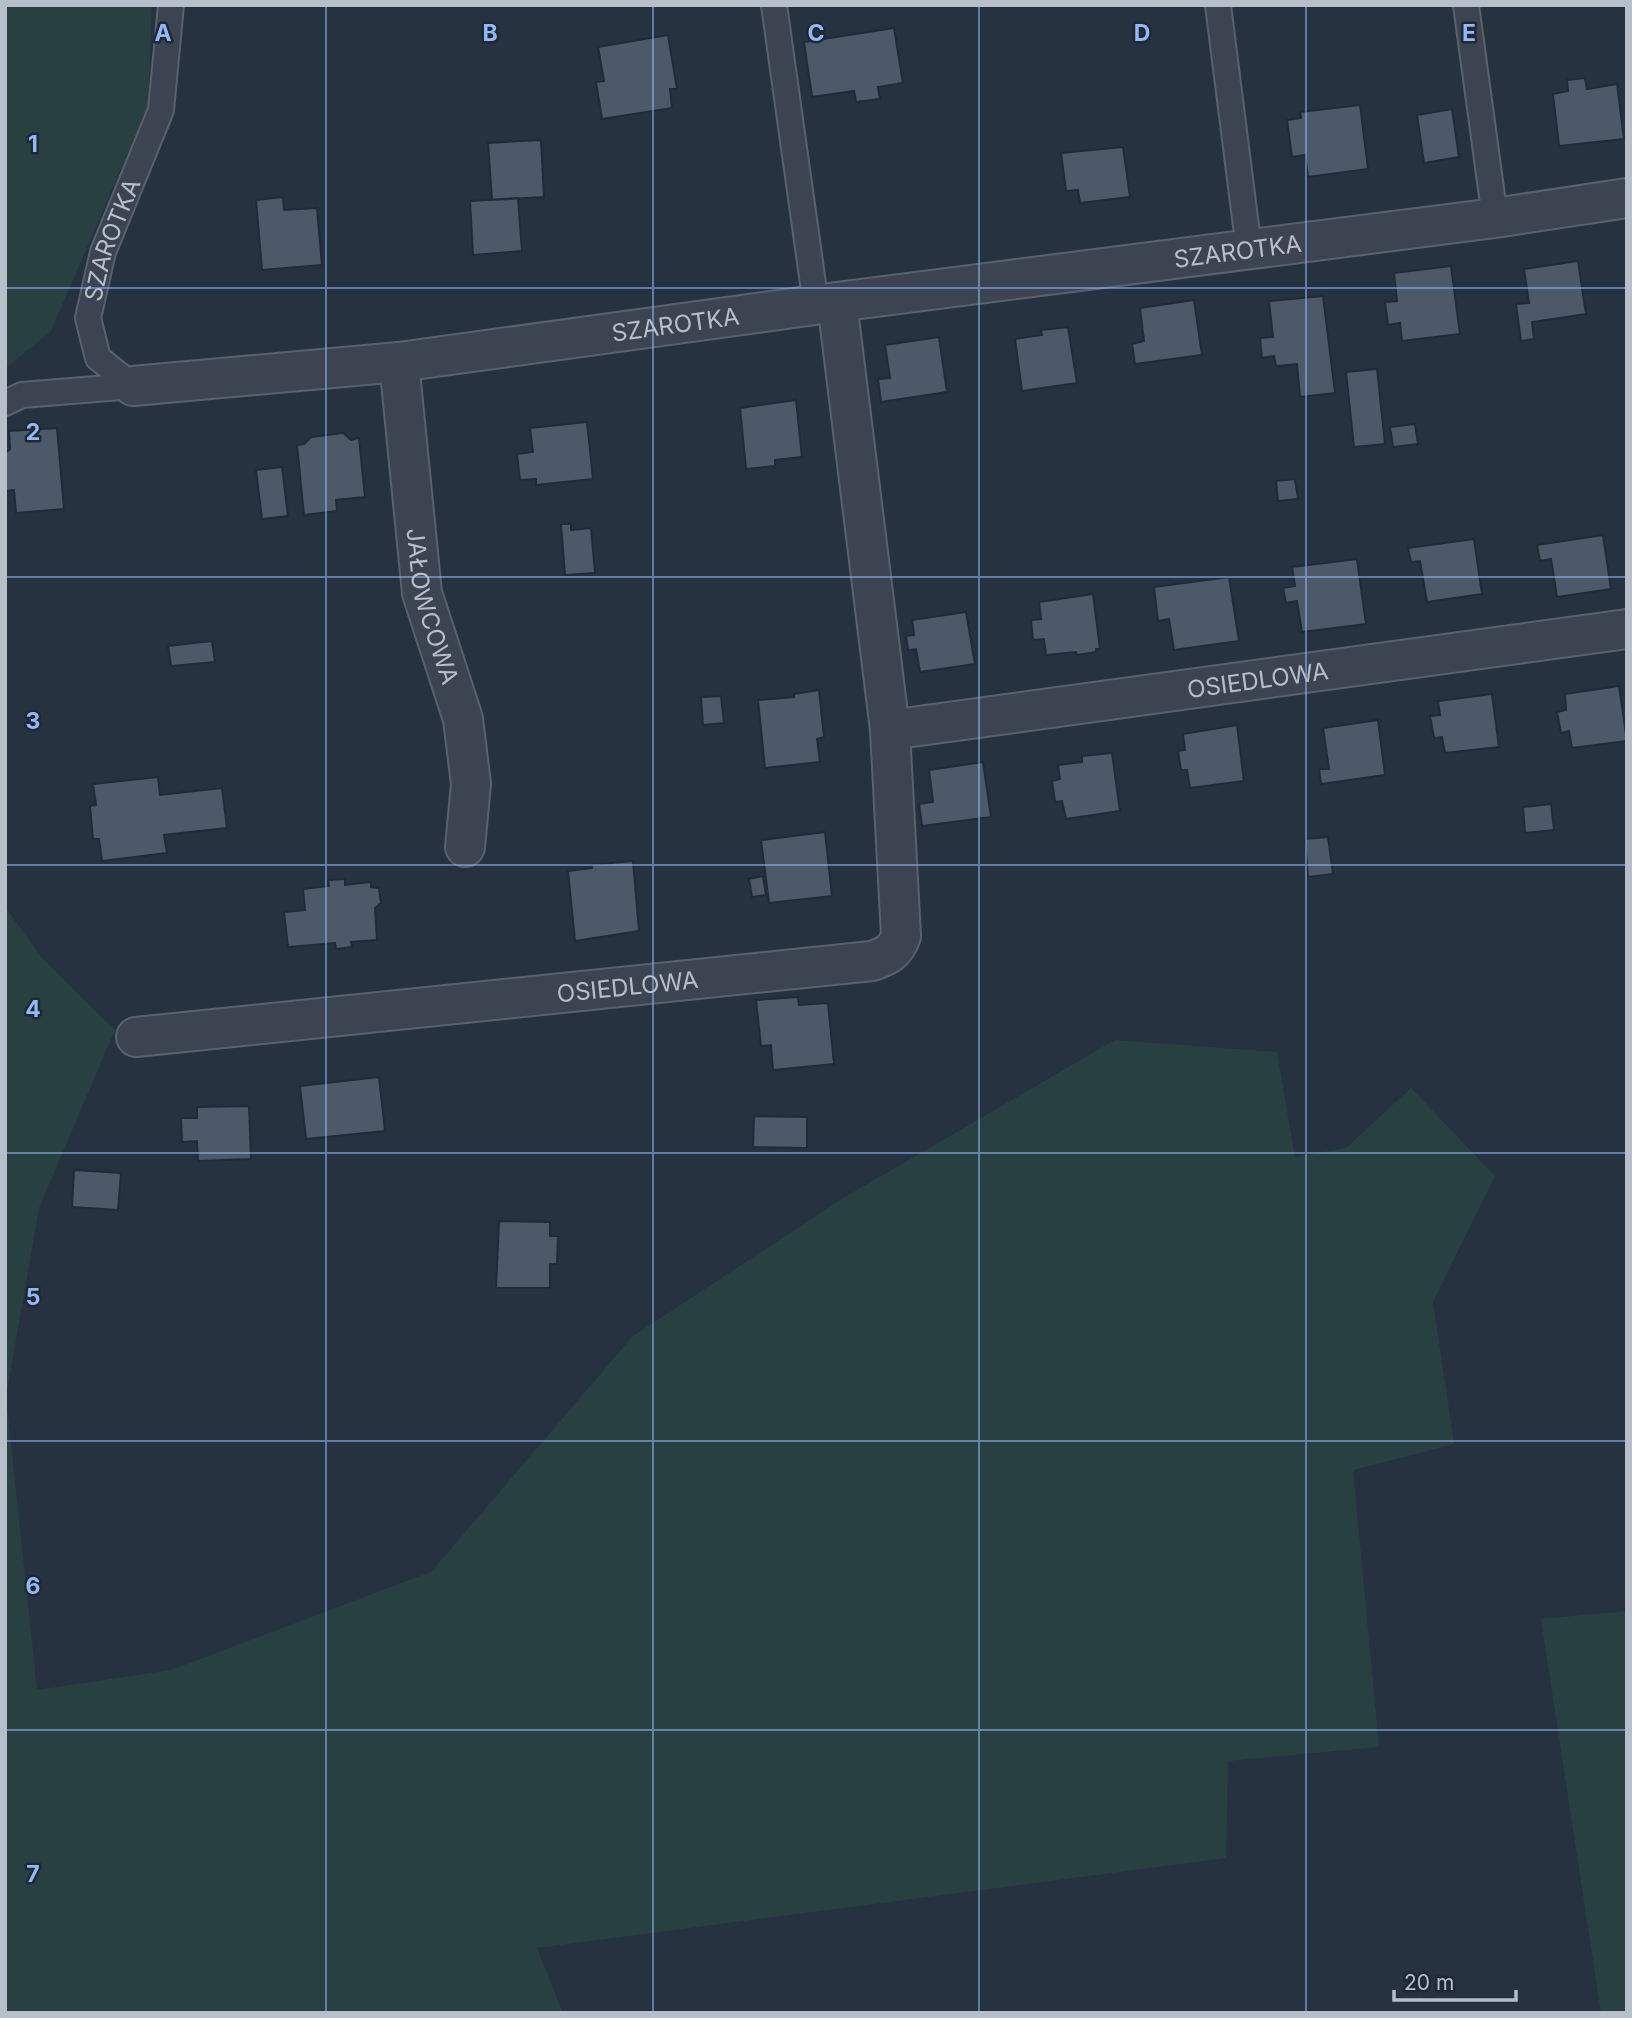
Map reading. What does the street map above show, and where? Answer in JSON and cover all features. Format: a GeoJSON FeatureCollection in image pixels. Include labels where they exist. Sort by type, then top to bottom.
{"type":"FeatureCollection","features":[{"type":"Feature","properties":{"kind":"street","name":"SZAROTKA"},"geometry":{"type":"LineString","coordinates":[[133,386],[399,362],[827,303],[1495,218],[1627,198]]}},
{"type":"Feature","properties":{"kind":"street","name":"OSIEDLOWA"},"geometry":{"type":"LineString","coordinates":[[136,1037],[872,961],[888,955],[897,947],[901,936],[890,730],[827,303]]}},
{"type":"Feature","properties":{"kind":"street","name":"JAŁOWCOWA"},"geometry":{"type":"LineString","coordinates":[[399,362],[422,593],[463,719],[471,784],[465,847]]}},
{"type":"Feature","properties":{"kind":"street","name":"OSIEDLOWA"},"geometry":{"type":"LineString","coordinates":[[890,730],[1627,629]]}},
{"type":"Feature","properties":{"kind":"lane","name":"SZAROTKA"},"geometry":{"type":"LineString","coordinates":[[133,386],[98,358],[88,318],[103,252],[161,110],[171,5]]}},
{"type":"Feature","properties":{"kind":"lane"},"geometry":{"type":"LineString","coordinates":[[774,5],[827,303]]}},
{"type":"Feature","properties":{"kind":"lane"},"geometry":{"type":"LineString","coordinates":[[1218,5],[1249,250]]}},
{"type":"Feature","properties":{"kind":"lane"},"geometry":{"type":"LineString","coordinates":[[1466,5],[1495,218]]}},
{"type":"Feature","properties":{"kind":"lane"},"geometry":{"type":"LineString","coordinates":[[5,403],[22,395],[133,386]]}},
{"type":"Feature","properties":{"kind":"green space"},"geometry":{"type":"Polygon","coordinates":[[[5,5],[152,5],[148,106],[51,331],[5,369],[5,5]]]}},
{"type":"Feature","properties":{"kind":"green space"},"geometry":{"type":"Polygon","coordinates":[[[5,907],[43,959],[115,1030],[39,1208],[6,1397],[37,1690],[171,1670],[431,1572],[633,1336],[845,1197],[1115,1040],[1277,1052],[1295,1157],[1346,1148],[1411,1088],[1495,1176],[1433,1302],[1454,1444],[1353,1470],[1379,1747],[1228,1761],[1226,1858],[537,1948],[563,2013],[5,2013],[5,907]]]}},
{"type":"Feature","properties":{"kind":"green space"},"geometry":{"type":"Polygon","coordinates":[[[1627,1611],[1627,2013],[1601,2013],[1541,1619],[1627,1611]]]}},
{"type":"Feature","properties":{"kind":"building"},"geometry":{"type":"Polygon","coordinates":[[[894,28],[903,83],[878,87],[880,99],[856,102],[854,91],[812,97],[804,42],[894,28]]]}},
{"type":"Feature","properties":{"kind":"building"},"geometry":{"type":"Polygon","coordinates":[[[668,35],[677,89],[670,89],[672,108],[602,119],[596,82],[604,81],[598,47],[668,35]]]}},
{"type":"Feature","properties":{"kind":"building"},"geometry":{"type":"Polygon","coordinates":[[[1585,78],[1587,89],[1617,84],[1624,139],[1559,146],[1553,94],[1568,91],[1567,80],[1585,78]]]}},
{"type":"Feature","properties":{"kind":"building"},"geometry":{"type":"Polygon","coordinates":[[[1360,105],[1368,169],[1308,177],[1305,155],[1292,157],[1287,120],[1301,118],[1300,112],[1360,105]]]}},
{"type":"Feature","properties":{"kind":"building"},"geometry":{"type":"Polygon","coordinates":[[[1452,109],[1459,157],[1424,163],[1417,115],[1452,109]]]}},
{"type":"Feature","properties":{"kind":"building"},"geometry":{"type":"Polygon","coordinates":[[[541,140],[544,197],[492,200],[488,143],[541,140]]]}},
{"type":"Feature","properties":{"kind":"building"},"geometry":{"type":"Polygon","coordinates":[[[1123,147],[1130,197],[1080,203],[1078,190],[1066,191],[1061,153],[1123,147]]]}},
{"type":"Feature","properties":{"kind":"building"},"geometry":{"type":"Polygon","coordinates":[[[283,197],[284,210],[317,208],[322,265],[262,270],[256,200],[283,197]]]}},
{"type":"Feature","properties":{"kind":"building"},"geometry":{"type":"Polygon","coordinates":[[[518,198],[522,251],[473,255],[470,201],[518,198]]]}},
{"type":"Feature","properties":{"kind":"building"},"geometry":{"type":"Polygon","coordinates":[[[1578,261],[1586,314],[1532,322],[1534,339],[1521,341],[1516,304],[1529,303],[1524,269],[1578,261]]]}},
{"type":"Feature","properties":{"kind":"building"},"geometry":{"type":"Polygon","coordinates":[[[1451,266],[1460,334],[1402,341],[1400,323],[1388,325],[1385,302],[1397,301],[1394,273],[1451,266]]]}},
{"type":"Feature","properties":{"kind":"building"},"geometry":{"type":"Polygon","coordinates":[[[1323,296],[1335,393],[1300,397],[1297,364],[1276,366],[1274,356],[1262,358],[1260,338],[1273,337],[1269,301],[1323,296]]]}},
{"type":"Feature","properties":{"kind":"building"},"geometry":{"type":"Polygon","coordinates":[[[1194,300],[1202,355],[1135,364],[1132,344],[1144,341],[1140,308],[1194,300]]]}},
{"type":"Feature","properties":{"kind":"building"},"geometry":{"type":"Polygon","coordinates":[[[1068,327],[1077,383],[1022,391],[1015,339],[1042,335],[1041,330],[1068,327]]]}},
{"type":"Feature","properties":{"kind":"building"},"geometry":{"type":"Polygon","coordinates":[[[939,337],[947,392],[881,402],[878,379],[890,378],[885,345],[939,337]]]}},
{"type":"Feature","properties":{"kind":"building"},"geometry":{"type":"Polygon","coordinates":[[[1377,369],[1385,444],[1354,447],[1346,372],[1377,369]]]}},
{"type":"Feature","properties":{"kind":"building"},"geometry":{"type":"Polygon","coordinates":[[[796,400],[802,457],[775,460],[775,466],[746,469],[740,408],[796,400]]]}},
{"type":"Feature","properties":{"kind":"building"},"geometry":{"type":"Polygon","coordinates":[[[587,422],[593,479],[536,485],[536,479],[520,480],[517,454],[533,452],[530,428],[587,422]]]}},
{"type":"Feature","properties":{"kind":"building"},"geometry":{"type":"Polygon","coordinates":[[[1415,424],[1418,444],[1393,447],[1390,427],[1415,424]]]}},
{"type":"Feature","properties":{"kind":"building"},"geometry":{"type":"Polygon","coordinates":[[[57,428],[64,509],[16,513],[14,490],[5,491],[5,453],[10,449],[9,431],[57,428]]]}},
{"type":"Feature","properties":{"kind":"building"},"geometry":{"type":"Polygon","coordinates":[[[343,433],[351,440],[359,438],[365,497],[336,500],[337,511],[304,515],[297,445],[304,444],[311,437],[343,433]]]}},
{"type":"Feature","properties":{"kind":"building"},"geometry":{"type":"Polygon","coordinates":[[[282,467],[288,516],[262,519],[256,470],[282,467]]]}},
{"type":"Feature","properties":{"kind":"building"},"geometry":{"type":"Polygon","coordinates":[[[1295,479],[1298,499],[1278,501],[1276,481],[1295,479]]]}},
{"type":"Feature","properties":{"kind":"building"},"geometry":{"type":"Polygon","coordinates":[[[561,524],[571,524],[571,530],[591,528],[595,573],[565,575],[561,524]]]}},
{"type":"Feature","properties":{"kind":"building"},"geometry":{"type":"Polygon","coordinates":[[[1603,535],[1611,589],[1557,597],[1551,559],[1540,561],[1537,545],[1603,535]]]}},
{"type":"Feature","properties":{"kind":"building"},"geometry":{"type":"Polygon","coordinates":[[[1474,539],[1482,594],[1427,602],[1420,561],[1411,562],[1408,548],[1474,539]]]}},
{"type":"Feature","properties":{"kind":"building"},"geometry":{"type":"Polygon","coordinates":[[[1357,559],[1366,624],[1302,632],[1297,601],[1286,603],[1283,588],[1295,586],[1292,567],[1357,559]]]}},
{"type":"Feature","properties":{"kind":"building"},"geometry":{"type":"Polygon","coordinates":[[[1229,577],[1239,641],[1174,650],[1169,619],[1158,621],[1154,587],[1229,577]]]}},
{"type":"Feature","properties":{"kind":"building"},"geometry":{"type":"Polygon","coordinates":[[[1093,594],[1100,649],[1077,655],[1076,652],[1046,655],[1044,639],[1033,640],[1031,620],[1041,619],[1039,602],[1093,594]]]}},
{"type":"Feature","properties":{"kind":"building"},"geometry":{"type":"Polygon","coordinates":[[[966,612],[975,664],[920,672],[916,649],[908,650],[906,636],[914,635],[912,620],[966,612]]]}},
{"type":"Feature","properties":{"kind":"building"},"geometry":{"type":"Polygon","coordinates":[[[212,641],[215,662],[171,666],[168,646],[212,641]]]}},
{"type":"Feature","properties":{"kind":"building"},"geometry":{"type":"Polygon","coordinates":[[[1619,686],[1627,741],[1572,748],[1569,731],[1561,733],[1557,712],[1566,710],[1565,694],[1619,686]]]}},
{"type":"Feature","properties":{"kind":"building"},"geometry":{"type":"Polygon","coordinates":[[[819,690],[824,737],[817,739],[820,762],[765,768],[758,700],[794,697],[794,694],[819,690]]]}},
{"type":"Feature","properties":{"kind":"building"},"geometry":{"type":"Polygon","coordinates":[[[1492,694],[1499,747],[1445,753],[1442,737],[1434,738],[1430,716],[1440,715],[1438,701],[1492,694]]]}},
{"type":"Feature","properties":{"kind":"building"},"geometry":{"type":"Polygon","coordinates":[[[721,696],[724,723],[703,725],[701,697],[721,696]]]}},
{"type":"Feature","properties":{"kind":"building"},"geometry":{"type":"Polygon","coordinates":[[[1378,720],[1385,775],[1321,784],[1319,769],[1329,769],[1323,728],[1378,720]]]}},
{"type":"Feature","properties":{"kind":"building"},"geometry":{"type":"Polygon","coordinates":[[[1237,725],[1244,781],[1190,788],[1187,770],[1181,770],[1178,751],[1185,750],[1183,734],[1237,725]]]}},
{"type":"Feature","properties":{"kind":"building"},"geometry":{"type":"Polygon","coordinates":[[[1112,753],[1120,811],[1066,819],[1062,801],[1055,802],[1052,781],[1060,779],[1058,765],[1082,762],[1082,756],[1112,753]]]}},
{"type":"Feature","properties":{"kind":"building"},"geometry":{"type":"Polygon","coordinates":[[[983,762],[991,817],[922,826],[919,804],[933,802],[929,770],[983,762]]]}},
{"type":"Feature","properties":{"kind":"building"},"geometry":{"type":"Polygon","coordinates":[[[158,777],[160,795],[222,788],[227,828],[164,835],[167,853],[102,861],[99,839],[93,839],[90,806],[96,805],[93,784],[158,777]]]}},
{"type":"Feature","properties":{"kind":"building"},"geometry":{"type":"Polygon","coordinates":[[[1551,804],[1554,830],[1525,833],[1523,807],[1551,804]]]}},
{"type":"Feature","properties":{"kind":"building"},"geometry":{"type":"Polygon","coordinates":[[[825,832],[832,896],[769,903],[761,840],[825,832]]]}},
{"type":"Feature","properties":{"kind":"building"},"geometry":{"type":"Polygon","coordinates":[[[1328,837],[1333,874],[1308,877],[1305,839],[1328,837]]]}},
{"type":"Feature","properties":{"kind":"building"},"geometry":{"type":"Polygon","coordinates":[[[633,861],[639,931],[575,941],[568,871],[592,868],[591,865],[633,861]]]}},
{"type":"Feature","properties":{"kind":"building"},"geometry":{"type":"Polygon","coordinates":[[[763,876],[766,895],[752,897],[749,879],[763,876]]]}},
{"type":"Feature","properties":{"kind":"building"},"geometry":{"type":"Polygon","coordinates":[[[345,879],[345,885],[371,882],[371,887],[379,888],[381,903],[375,908],[377,940],[351,942],[352,947],[336,949],[335,943],[288,947],[284,912],[305,910],[303,889],[329,886],[328,880],[345,879]]]}},
{"type":"Feature","properties":{"kind":"building"},"geometry":{"type":"Polygon","coordinates":[[[798,997],[799,1005],[828,1003],[834,1064],[773,1070],[771,1045],[761,1046],[756,1000],[798,997]]]}},
{"type":"Feature","properties":{"kind":"building"},"geometry":{"type":"Polygon","coordinates":[[[379,1077],[385,1131],[306,1139],[300,1086],[379,1077]]]}},
{"type":"Feature","properties":{"kind":"building"},"geometry":{"type":"Polygon","coordinates":[[[249,1106],[251,1159],[198,1161],[197,1141],[182,1142],[181,1118],[197,1118],[197,1107],[249,1106]]]}},
{"type":"Feature","properties":{"kind":"building"},"geometry":{"type":"Polygon","coordinates":[[[754,1116],[807,1117],[807,1148],[753,1147],[754,1116]]]}},
{"type":"Feature","properties":{"kind":"building"},"geometry":{"type":"Polygon","coordinates":[[[74,1170],[121,1173],[118,1210],[72,1207],[74,1170]]]}},
{"type":"Feature","properties":{"kind":"building"},"geometry":{"type":"Polygon","coordinates":[[[499,1221],[550,1222],[550,1236],[558,1236],[557,1264],[550,1264],[550,1288],[496,1288],[499,1221]]]}}]}
